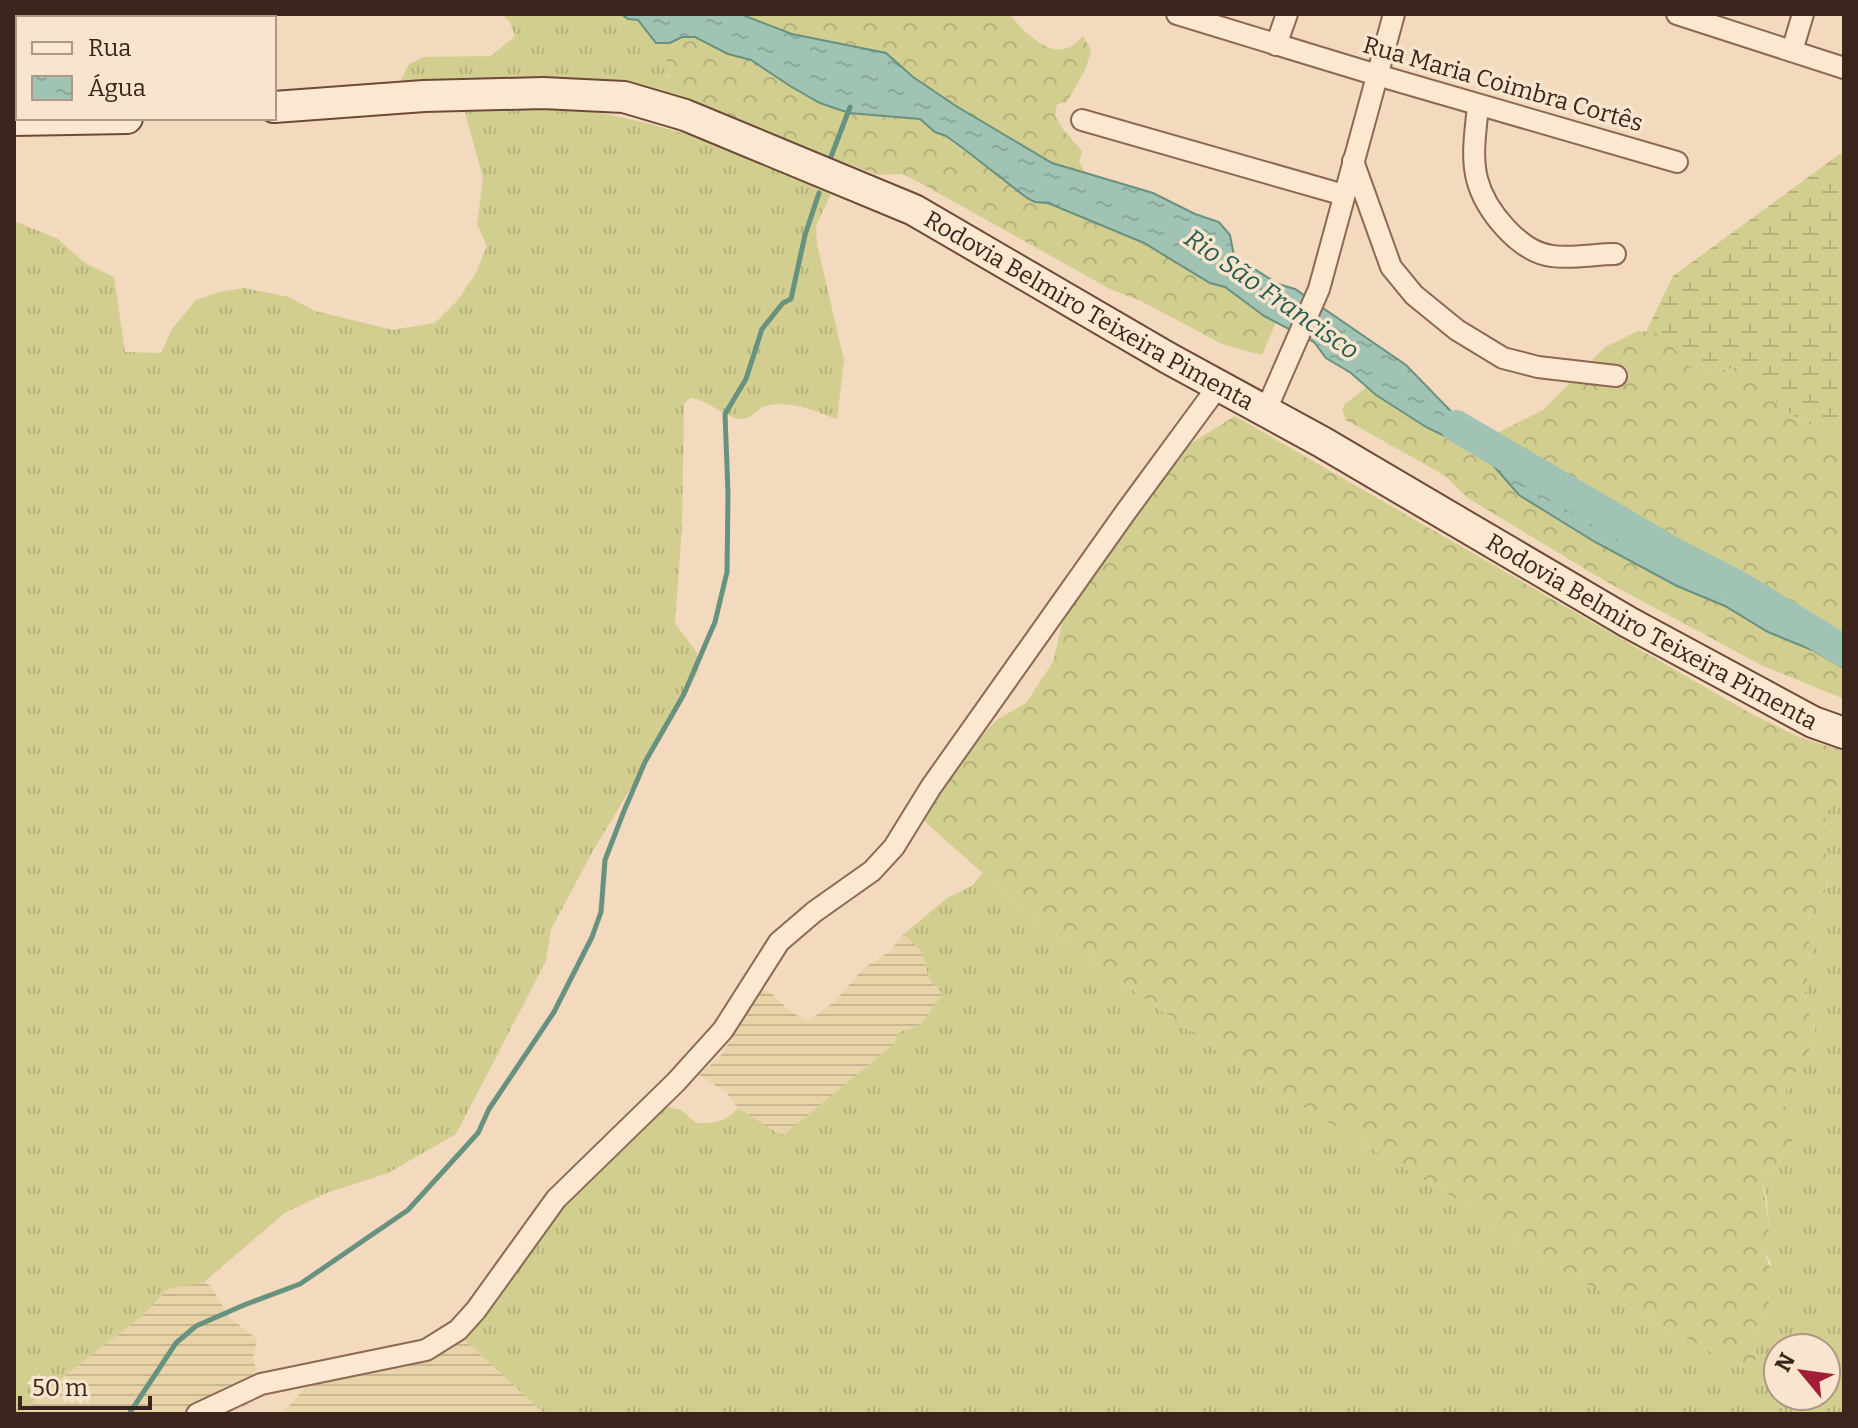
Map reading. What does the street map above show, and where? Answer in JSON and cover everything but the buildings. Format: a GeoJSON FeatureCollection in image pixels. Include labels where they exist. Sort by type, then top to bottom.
{"type":"FeatureCollection","features":[{"type":"Feature","properties":{"kind":"main road","name":"Rodovia Belmiro Teixeira Pimenta"},"geometry":{"type":"LineString","coordinates":[[276,107],[424,96],[543,93],[624,97],[673,111],[914,210],[1266,410],[1628,622],[1813,722],[1844,733]]}},
{"type":"Feature","properties":{"kind":"street","name":"Rua Maria Coimbra Cortês"},"geometry":{"type":"LineString","coordinates":[[1177,14],[1677,162]]}},
{"type":"Feature","properties":{"kind":"street"},"geometry":{"type":"LineString","coordinates":[[1276,45],[1287,14]]}},
{"type":"Feature","properties":{"kind":"street"},"geometry":{"type":"LineString","coordinates":[[1266,410],[1319,289],[1394,14]]}},
{"type":"Feature","properties":{"kind":"street"},"geometry":{"type":"LineString","coordinates":[[1677,14],[1844,68]]}},
{"type":"Feature","properties":{"kind":"street"},"geometry":{"type":"LineString","coordinates":[[1792,51],[1803,14]]}},
{"type":"Feature","properties":{"kind":"street"},"geometry":{"type":"LineString","coordinates":[[1478,105],[1474,149],[1477,180],[1502,226],[1520,242],[1550,256],[1615,254]]}},
{"type":"Feature","properties":{"kind":"street"},"geometry":{"type":"LineString","coordinates":[[1082,120],[1344,195]]}},
{"type":"Feature","properties":{"kind":"street"},"geometry":{"type":"LineString","coordinates":[[1353,161],[1391,267],[1414,295],[1457,330],[1503,358],[1538,367],[1616,376]]}},
{"type":"Feature","properties":{"kind":"street"},"geometry":{"type":"LineString","coordinates":[[197,1414],[261,1384],[426,1350],[458,1330],[476,1310],[556,1199],[676,1082],[723,1030],[779,942],[814,912],[872,871],[894,847],[931,787],[1219,385]]}},
{"type":"Feature","properties":{"kind":"shaded area"},"geometry":{"type":"Polygon","coordinates":[[[904,934],[922,952],[929,979],[944,994],[919,1026],[899,1032],[895,1044],[782,1136],[738,1108],[726,1092],[699,1075],[720,1057],[761,991],[769,991],[791,1012],[808,1021],[835,1001],[863,969],[890,951],[904,934]]]}},
{"type":"Feature","properties":{"kind":"shaded area"},"geometry":{"type":"Polygon","coordinates":[[[204,1282],[211,1286],[228,1316],[257,1339],[253,1358],[256,1369],[254,1401],[237,1410],[219,1414],[21,1414],[40,1395],[142,1316],[168,1289],[204,1282]]]}},
{"type":"Feature","properties":{"kind":"shaded area"},"geometry":{"type":"Polygon","coordinates":[[[459,1335],[545,1414],[282,1414],[319,1372],[459,1335]]]}},
{"type":"Feature","properties":{"kind":"green space"},"geometry":{"type":"Polygon","coordinates":[[[14,14],[186,14],[16,16],[14,31],[14,14]]]}},
{"type":"Feature","properties":{"kind":"green space"},"geometry":{"type":"Polygon","coordinates":[[[501,14],[621,14],[638,20],[652,36],[674,73],[665,76],[662,95],[394,94],[409,64],[424,57],[491,56],[515,36],[510,22],[501,14]]]}},
{"type":"Feature","properties":{"kind":"green space"},"geometry":{"type":"Polygon","coordinates":[[[740,14],[1009,14],[1035,39],[1051,48],[1068,48],[1083,36],[1091,50],[1086,68],[1067,102],[1057,104],[1055,116],[1082,151],[1079,162],[1085,172],[1052,163],[956,106],[913,77],[886,53],[792,34],[740,14]]]}},
{"type":"Feature","properties":{"kind":"green space"},"geometry":{"type":"Polygon","coordinates":[[[682,37],[695,37],[728,54],[751,60],[820,103],[849,113],[920,119],[1035,202],[1048,203],[1162,252],[1210,283],[1225,287],[1276,322],[1262,355],[1222,344],[1141,301],[1110,289],[902,174],[878,175],[662,95],[657,86],[661,79],[674,73],[656,43],[670,43],[682,37]]]}},
{"type":"Feature","properties":{"kind":"green space"},"geometry":{"type":"Polygon","coordinates":[[[564,108],[668,129],[835,185],[816,226],[817,244],[844,360],[837,419],[810,409],[782,404],[763,407],[742,419],[729,416],[697,399],[690,398],[684,404],[682,527],[675,623],[697,653],[699,669],[551,929],[546,961],[456,1134],[388,1173],[327,1193],[286,1212],[204,1282],[168,1289],[142,1316],[40,1395],[21,1414],[14,1414],[14,221],[58,239],[85,263],[114,277],[125,352],[161,353],[172,329],[196,300],[244,288],[289,297],[315,311],[393,330],[435,323],[457,301],[476,273],[487,246],[477,225],[483,178],[465,112],[564,108]]]}},
{"type":"Feature","properties":{"kind":"green space"},"geometry":{"type":"Polygon","coordinates":[[[1844,151],[1844,430],[1806,424],[1780,407],[1765,386],[1738,367],[1695,373],[1661,334],[1646,332],[1673,276],[1844,151]]]}},
{"type":"Feature","properties":{"kind":"green space"},"geometry":{"type":"Polygon","coordinates":[[[1638,331],[1661,333],[1709,373],[1738,367],[1765,386],[1780,407],[1806,424],[1844,430],[1844,644],[1779,613],[1749,594],[1705,580],[1678,548],[1552,489],[1527,468],[1495,452],[1499,432],[1543,410],[1605,347],[1638,331]]]}},
{"type":"Feature","properties":{"kind":"green space"},"geometry":{"type":"Polygon","coordinates":[[[1367,387],[1469,448],[1493,465],[1519,495],[1595,541],[1677,586],[1725,606],[1768,632],[1812,650],[1844,668],[1844,699],[1763,666],[1605,581],[1468,498],[1444,475],[1346,420],[1342,409],[1345,404],[1367,387]]]}},
{"type":"Feature","properties":{"kind":"green space"},"geometry":{"type":"Polygon","coordinates":[[[1235,416],[1750,713],[1799,737],[1844,751],[1844,764],[1825,819],[1823,842],[1830,871],[1825,892],[1808,920],[1811,958],[1804,998],[1815,1029],[1814,1043],[1786,1089],[1784,1106],[1803,1123],[1778,1164],[1762,1179],[1769,1225],[1764,1251],[1773,1276],[1766,1287],[1771,1312],[1754,1335],[1755,1366],[1739,1367],[1559,1269],[1464,1204],[1253,1077],[1027,913],[921,818],[975,742],[998,719],[1026,703],[1053,662],[1064,616],[1081,587],[1174,454],[1235,416]]]}},
{"type":"Feature","properties":{"kind":"green space"},"geometry":{"type":"Polygon","coordinates":[[[1844,764],[1844,1414],[545,1414],[459,1335],[548,1218],[656,1105],[681,1110],[696,1123],[719,1121],[738,1108],[782,1136],[894,1044],[899,1032],[919,1026],[943,994],[929,979],[922,952],[904,934],[947,898],[972,886],[983,873],[1027,913],[1253,1077],[1464,1204],[1559,1269],[1739,1367],[1755,1366],[1754,1335],[1771,1312],[1766,1287],[1771,1263],[1764,1251],[1769,1225],[1762,1179],[1778,1164],[1802,1123],[1784,1107],[1786,1089],[1814,1043],[1815,1029],[1804,998],[1811,958],[1808,920],[1826,891],[1830,871],[1823,842],[1825,819],[1844,764]]]}},
{"type":"Feature","properties":{"kind":"water"},"geometry":{"type":"Polygon","coordinates":[[[621,14],[740,14],[792,34],[886,53],[913,77],[956,106],[1052,163],[1153,193],[1219,222],[1230,235],[1234,256],[1278,284],[1295,289],[1406,365],[1470,431],[1481,437],[1495,452],[1527,468],[1552,489],[1678,548],[1705,580],[1749,594],[1779,613],[1844,644],[1844,668],[1595,542],[1519,495],[1493,465],[1469,448],[1426,427],[1376,395],[1351,373],[1326,358],[1314,342],[1264,316],[1225,287],[1210,283],[1144,243],[1048,203],[1027,198],[920,119],[849,113],[820,103],[751,60],[728,54],[695,37],[656,43],[638,20],[621,14]]]}},
{"type":"Feature","properties":{"kind":"waterway"},"geometry":{"type":"LineString","coordinates":[[829,162],[850,107]]}},
{"type":"Feature","properties":{"kind":"waterway"},"geometry":{"type":"LineString","coordinates":[[129,1414],[176,1343],[196,1326],[300,1284],[408,1210],[478,1133],[489,1109],[554,1012],[592,937],[601,912],[605,860],[624,811],[645,762],[684,694],[715,622],[727,572],[725,414],[746,379],[762,329],[783,303],[791,299],[805,235],[819,193]]}},
{"type":"Feature","properties":{"kind":"waterway","name":"Rio São Francisco"},"geometry":{"type":"LineString","coordinates":[[1456,426],[1669,551],[1742,589],[1844,651]]}}]}
